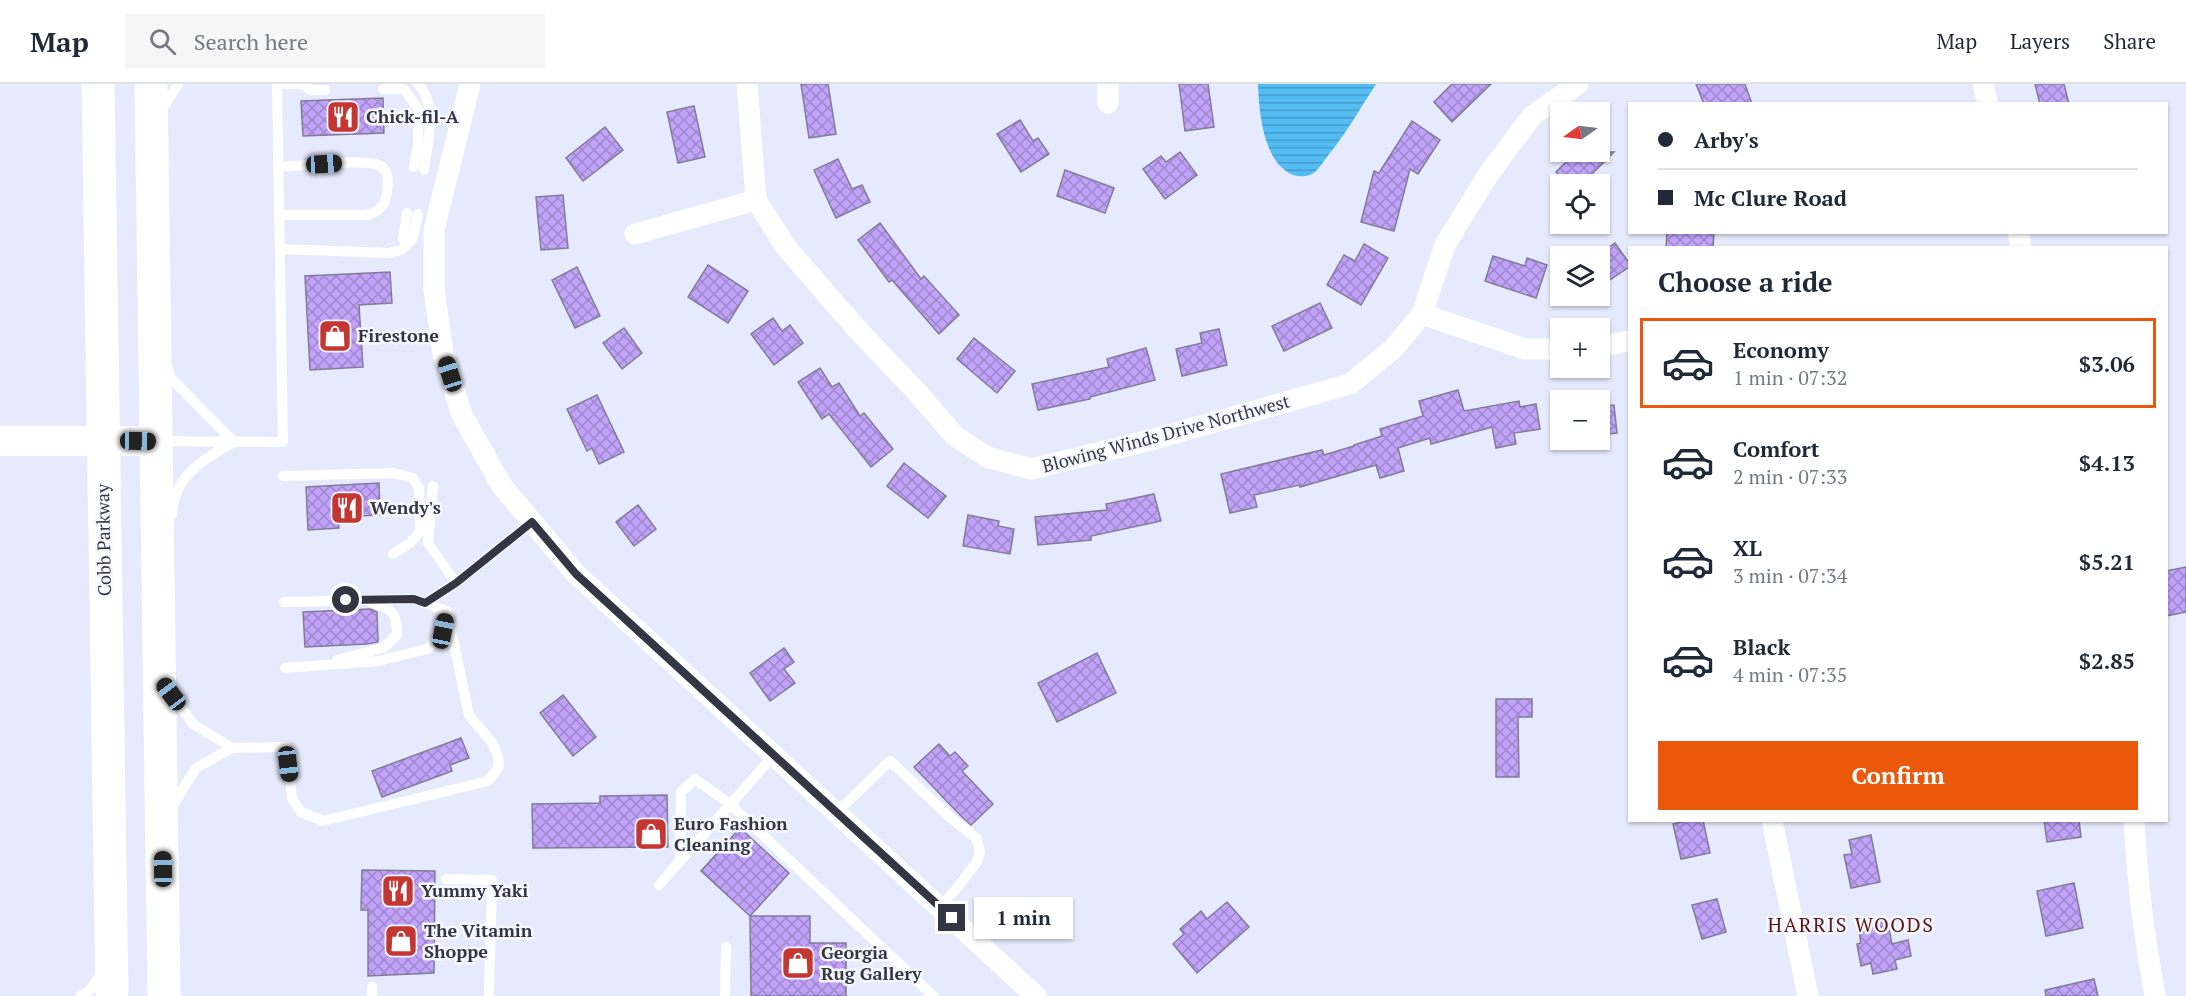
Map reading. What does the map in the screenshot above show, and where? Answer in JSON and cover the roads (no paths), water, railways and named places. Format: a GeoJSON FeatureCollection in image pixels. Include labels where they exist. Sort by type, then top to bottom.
{"type":"FeatureCollection","features":[{"type":"Feature","properties":{"kind":"main road","name":"Cobb Parkway"},"geometry":{"type":"LineString","coordinates":[[98,84],[112,996]]}},
{"type":"Feature","properties":{"kind":"main road"},"geometry":{"type":"LineString","coordinates":[[150,84],[156,441],[163,638],[160,679],[167,992]]}},
{"type":"Feature","properties":{"kind":"street"},"geometry":{"type":"LineString","coordinates":[[470,84],[434,230],[434,288],[443,353],[462,415],[502,486],[576,574],[1036,996]]}},
{"type":"Feature","properties":{"kind":"street","name":"Blowing Winds Drive Northwest"},"geometry":{"type":"LineString","coordinates":[[747,84],[756,201],[786,248],[955,436],[987,457],[1031,469],[1151,440],[1350,384],[1394,348],[1422,314],[1445,244],[1488,175],[1532,116],[1578,84]]}},
{"type":"Feature","properties":{"kind":"street"},"geometry":{"type":"LineString","coordinates":[[1983,84],[1988,102]]}},
{"type":"Feature","properties":{"kind":"street"},"geometry":{"type":"LineString","coordinates":[[635,234],[756,201]]}},
{"type":"Feature","properties":{"kind":"street"},"geometry":{"type":"LineString","coordinates":[[1422,314],[1525,349],[1550,349]]}},
{"type":"Feature","properties":{"kind":"street"},"geometry":{"type":"LineString","coordinates":[[1610,345],[1628,341]]}},
{"type":"Feature","properties":{"kind":"street"},"geometry":{"type":"LineString","coordinates":[[0,441],[156,441]]}},
{"type":"Feature","properties":{"kind":"street"},"geometry":{"type":"LineString","coordinates":[[1772,822],[1808,996]]}},
{"type":"Feature","properties":{"kind":"street"},"geometry":{"type":"LineString","coordinates":[[2134,822],[2145,944],[2155,996]]}},
{"type":"Feature","properties":{"kind":"lane"},"geometry":{"type":"LineString","coordinates":[[88,84],[99,118]]}},
{"type":"Feature","properties":{"kind":"lane"},"geometry":{"type":"LineString","coordinates":[[151,127],[178,84]]}},
{"type":"Feature","properties":{"kind":"lane"},"geometry":{"type":"LineString","coordinates":[[156,441],[283,442],[277,84],[303,84],[310,90],[325,90]]}},
{"type":"Feature","properties":{"kind":"lane"},"geometry":{"type":"LineString","coordinates":[[383,89],[404,89],[418,109],[419,169],[430,112],[423,90],[418,84]]}},
{"type":"Feature","properties":{"kind":"lane"},"geometry":{"type":"LineString","coordinates":[[278,167],[376,163],[388,176],[387,196],[383,206],[367,215],[279,215]]}},
{"type":"Feature","properties":{"kind":"lane"},"geometry":{"type":"LineString","coordinates":[[280,249],[388,253],[401,250],[407,245],[403,239],[413,214]]}},
{"type":"Feature","properties":{"kind":"lane"},"geometry":{"type":"LineString","coordinates":[[154,326],[171,378],[234,442]]}},
{"type":"Feature","properties":{"kind":"lane"},"geometry":{"type":"LineString","coordinates":[[172,524],[172,505],[184,476],[215,452],[234,442]]}},
{"type":"Feature","properties":{"kind":"lane"},"geometry":{"type":"LineString","coordinates":[[283,476],[393,473],[413,478],[419,489],[420,532],[410,543],[393,554]]}},
{"type":"Feature","properties":{"kind":"lane"},"geometry":{"type":"LineString","coordinates":[[433,486],[428,543],[456,583]]}},
{"type":"Feature","properties":{"kind":"lane"},"geometry":{"type":"LineString","coordinates":[[425,603],[456,583],[532,522]]}},
{"type":"Feature","properties":{"kind":"lane"},"geometry":{"type":"LineString","coordinates":[[284,602],[414,599],[447,611]]}},
{"type":"Feature","properties":{"kind":"lane"},"geometry":{"type":"LineString","coordinates":[[326,665],[352,655],[383,648],[397,635],[397,619],[389,609],[367,600]]}},
{"type":"Feature","properties":{"kind":"lane"},"geometry":{"type":"LineString","coordinates":[[285,668],[378,661],[428,649],[443,631],[447,611]]}},
{"type":"Feature","properties":{"kind":"lane"},"geometry":{"type":"LineString","coordinates":[[162,823],[196,768],[232,748],[285,747],[292,798],[301,812],[323,821],[488,780],[499,767],[498,757],[493,744],[469,715],[447,611]]}},
{"type":"Feature","properties":{"kind":"lane"},"geometry":{"type":"LineString","coordinates":[[160,679],[193,724],[232,748]]}},
{"type":"Feature","properties":{"kind":"lane"},"geometry":{"type":"LineString","coordinates":[[659,885],[774,755]]}},
{"type":"Feature","properties":{"kind":"lane"},"geometry":{"type":"LineString","coordinates":[[837,812],[890,761],[952,819],[976,838],[980,853],[975,863],[940,907]]}},
{"type":"Feature","properties":{"kind":"lane"},"geometry":{"type":"LineString","coordinates":[[680,861],[681,792],[695,779],[730,804],[933,996]]}},
{"type":"Feature","properties":{"kind":"lane"},"geometry":{"type":"LineString","coordinates":[[446,879],[492,880],[489,996]]}},
{"type":"Feature","properties":{"kind":"lane"},"geometry":{"type":"LineString","coordinates":[[725,996],[726,947]]}},
{"type":"Feature","properties":{"kind":"lane"},"geometry":{"type":"LineString","coordinates":[[80,996],[89,991],[111,963]]}},
{"type":"Feature","properties":{"kind":"water"},"geometry":{"type":"Polygon","coordinates":[[[1258,84],[1376,84],[1320,167],[1313,174],[1302,176],[1293,175],[1283,169],[1269,148],[1262,121],[1258,84]]]}},
{"type":"Feature","properties":{"kind":"place","name":"Chick-fil-A"},"geometry":{"type":"Point","coordinates":[343,117]}},
{"type":"Feature","properties":{"kind":"place","name":"Firestone"},"geometry":{"type":"Point","coordinates":[335,336]}},
{"type":"Feature","properties":{"kind":"place","name":"Wendy's"},"geometry":{"type":"Point","coordinates":[347,508]}},
{"type":"Feature","properties":{"kind":"place","name":"Euro Fashion Cleaning"},"geometry":{"type":"Point","coordinates":[651,834]}},
{"type":"Feature","properties":{"kind":"place","name":"Yummy Yaki"},"geometry":{"type":"Point","coordinates":[398,891]}},
{"type":"Feature","properties":{"kind":"place","name":"The Vitamin Shoppe"},"geometry":{"type":"Point","coordinates":[401,941]}},
{"type":"Feature","properties":{"kind":"place","name":"Georgia Rug Gallery"},"geometry":{"type":"Point","coordinates":[798,963]}},
{"type":"Feature","properties":{"kind":"district","name":"HARRIS WOODS"},"geometry":{"type":"Point","coordinates":[1851,925]}}]}
